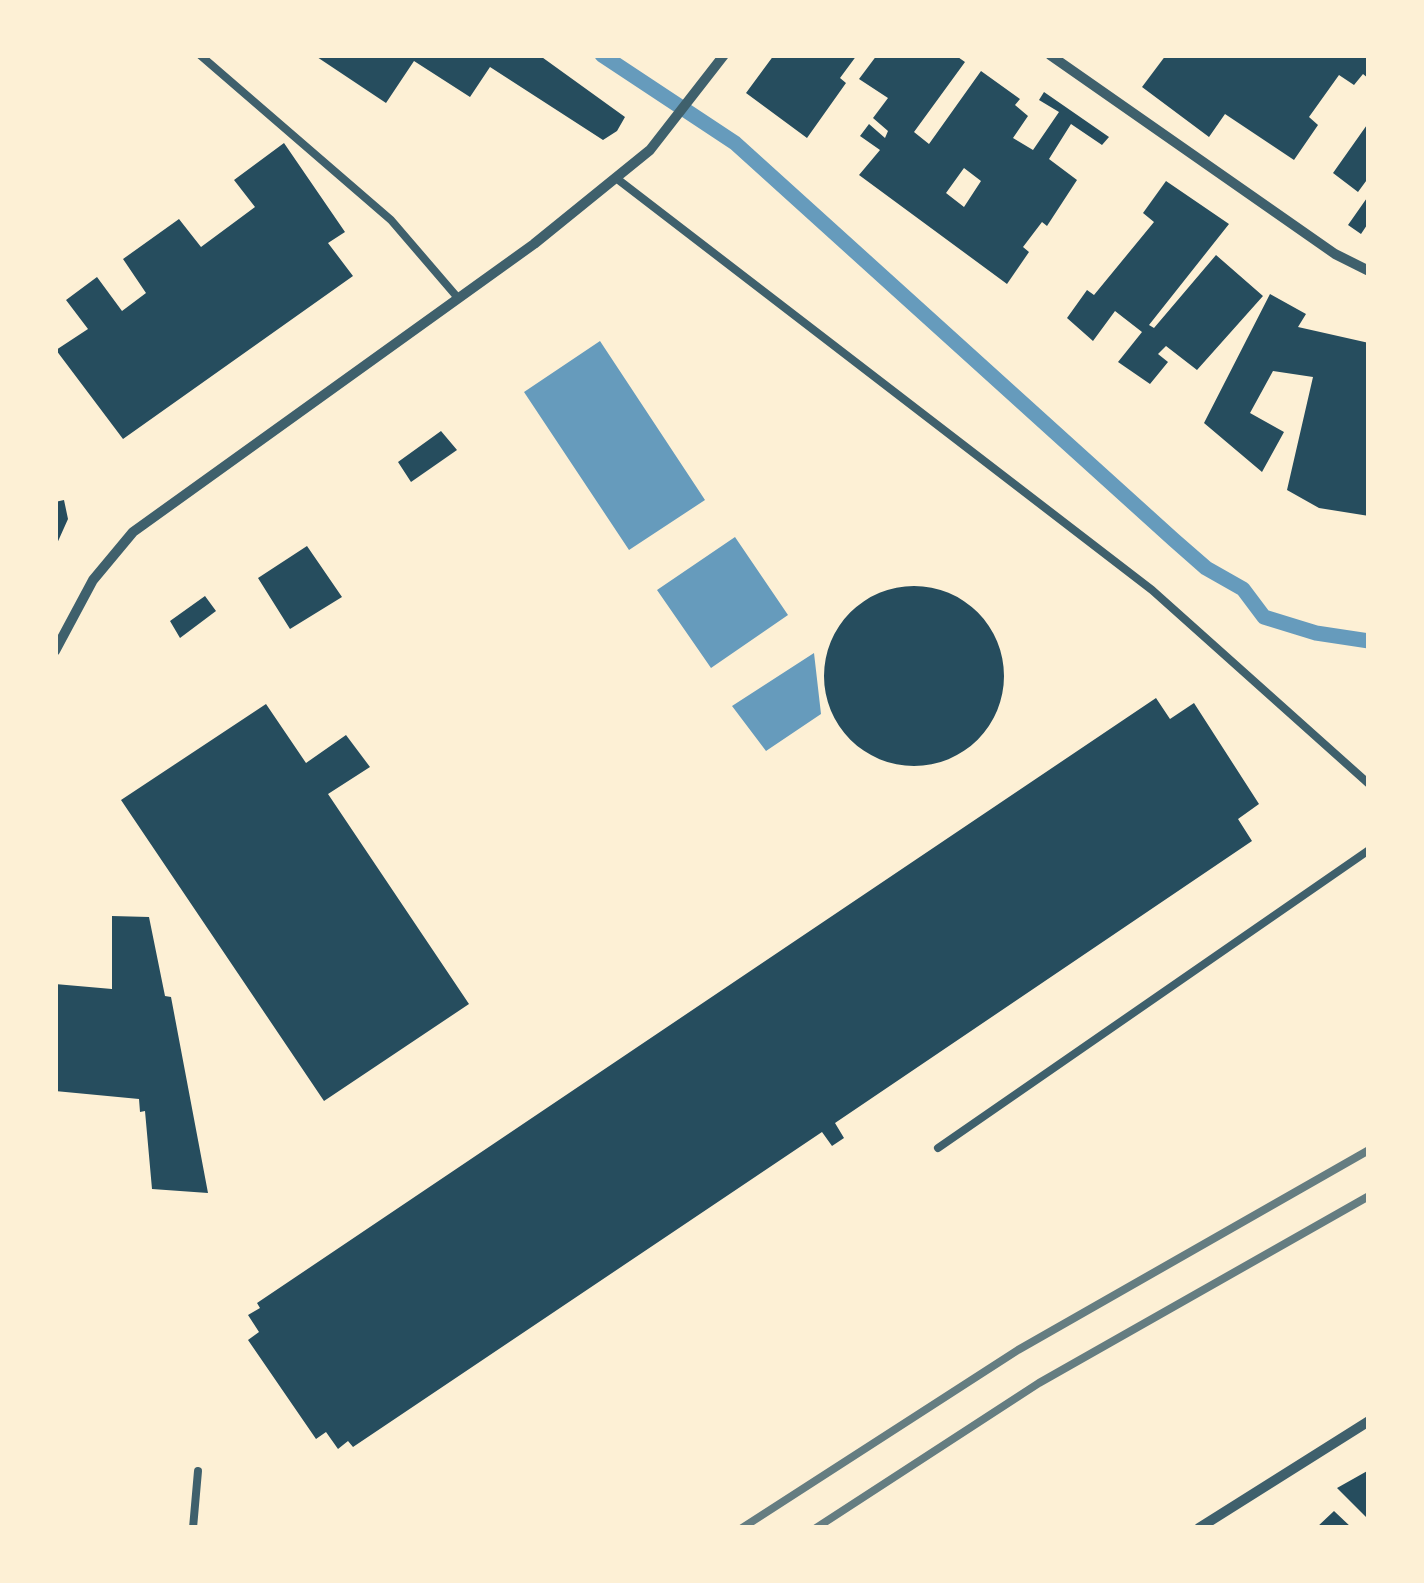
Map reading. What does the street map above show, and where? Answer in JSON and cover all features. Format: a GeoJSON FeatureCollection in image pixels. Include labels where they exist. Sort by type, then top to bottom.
{"type":"FeatureCollection","features":[{"type":"Feature","properties":{"kind":"street"},"geometry":{"type":"LineString","coordinates":[[55,651],[93,580],[133,532],[458,298],[616,178],[650,150],[724,55]]}},
{"type":"Feature","properties":{"kind":"street"},"geometry":{"type":"LineString","coordinates":[[1050,55],[1335,254],[1369,271]]}},
{"type":"Feature","properties":{"kind":"street"},"geometry":{"type":"LineString","coordinates":[[1199,1528],[1369,1421]]}},
{"type":"Feature","properties":{"kind":"lane"},"geometry":{"type":"LineString","coordinates":[[200,55],[390,220],[458,298]]}},
{"type":"Feature","properties":{"kind":"lane"},"geometry":{"type":"LineString","coordinates":[[616,178],[1152,590],[1369,784]]}},
{"type":"Feature","properties":{"kind":"lane"},"geometry":{"type":"LineString","coordinates":[[938,1148],[1369,850]]}},
{"type":"Feature","properties":{"kind":"lane"},"geometry":{"type":"LineString","coordinates":[[193,1528],[198,1471]]}},
{"type":"Feature","properties":{"kind":"water"},"geometry":{"type":"Polygon","coordinates":[[[600,341],[705,500],[629,550],[524,392],[600,341]]]}},
{"type":"Feature","properties":{"kind":"water"},"geometry":{"type":"Polygon","coordinates":[[[735,537],[788,615],[711,668],[657,590],[735,537]]]}},
{"type":"Feature","properties":{"kind":"water"},"geometry":{"type":"Polygon","coordinates":[[[814,653],[821,714],[766,751],[732,706],[814,653]]]}},
{"type":"Feature","properties":{"kind":"building"},"geometry":{"type":"Polygon","coordinates":[[[314,55],[539,55],[625,117],[617,131],[603,140],[490,67],[470,97],[414,61],[386,103],[314,55]]]}},
{"type":"Feature","properties":{"kind":"building"},"geometry":{"type":"Polygon","coordinates":[[[774,55],[857,55],[840,78],[846,83],[807,138],[746,93],[774,55]]]}},
{"type":"Feature","properties":{"kind":"building"},"geometry":{"type":"Polygon","coordinates":[[[877,55],[955,55],[965,62],[914,132],[929,144],[981,71],[1020,99],[1015,105],[1028,116],[1013,138],[1033,150],[1059,112],[1039,100],[1044,92],[1109,137],[1102,145],[1071,124],[1049,159],[1077,180],[1047,226],[1042,222],[1023,247],[1029,252],[1007,284],[859,175],[880,150],[860,136],[869,124],[885,138],[888,131],[873,118],[888,98],[859,79],[877,55]],[[964,168],[946,193],[964,207],[981,181],[964,168]]]}},
{"type":"Feature","properties":{"kind":"building"},"geometry":{"type":"Polygon","coordinates":[[[1166,55],[1369,55],[1369,79],[1363,74],[1354,85],[1339,75],[1309,117],[1318,125],[1294,160],[1225,114],[1209,137],[1142,87],[1166,55]]]}},
{"type":"Feature","properties":{"kind":"building"},"geometry":{"type":"Polygon","coordinates":[[[1369,122],[1369,177],[1358,192],[1333,173],[1369,122]]]}},
{"type":"Feature","properties":{"kind":"building"},"geometry":{"type":"Polygon","coordinates":[[[284,143],[345,232],[328,243],[353,276],[123,439],[56,350],[88,329],[66,300],[97,277],[122,311],[146,293],[123,259],[179,219],[201,247],[255,207],[234,180],[284,143]]]}},
{"type":"Feature","properties":{"kind":"building"},"geometry":{"type":"Polygon","coordinates":[[[1166,181],[1229,224],[1149,325],[1154,328],[1216,255],[1263,296],[1197,370],[1166,346],[1158,354],[1168,362],[1150,384],[1118,362],[1142,332],[1115,311],[1093,341],[1067,318],[1087,290],[1094,295],[1154,222],[1143,213],[1166,181]]]}},
{"type":"Feature","properties":{"kind":"building"},"geometry":{"type":"Polygon","coordinates":[[[1369,195],[1369,222],[1361,234],[1348,225],[1369,195]]]}},
{"type":"Feature","properties":{"kind":"building"},"geometry":{"type":"Polygon","coordinates":[[[1270,294],[1306,314],[1298,327],[1369,343],[1369,516],[1319,508],[1287,490],[1313,377],[1273,371],[1250,413],[1284,432],[1262,472],[1204,423],[1270,294]]]}},
{"type":"Feature","properties":{"kind":"building"},"geometry":{"type":"Polygon","coordinates":[[[441,431],[457,450],[411,482],[398,462],[441,431]]]}},
{"type":"Feature","properties":{"kind":"building"},"geometry":{"type":"Polygon","coordinates":[[[64,500],[68,519],[55,548],[55,502],[64,500]]]}},
{"type":"Feature","properties":{"kind":"building"},"geometry":{"type":"Polygon","coordinates":[[[307,546],[342,597],[290,629],[258,578],[307,546]]]}},
{"type":"Feature","properties":{"kind":"building"},"geometry":{"type":"Polygon","coordinates":[[[914,586],[948,593],[977,613],[997,642],[1004,676],[997,710],[977,739],[948,759],[914,766],[880,759],[851,739],[831,710],[824,676],[831,642],[851,613],[880,593],[914,586]]]}},
{"type":"Feature","properties":{"kind":"building"},"geometry":{"type":"Polygon","coordinates":[[[205,596],[216,611],[180,638],[170,621],[205,596]]]}},
{"type":"Feature","properties":{"kind":"building"},"geometry":{"type":"Polygon","coordinates":[[[1156,698],[1170,719],[1194,703],[1259,804],[1238,819],[1252,841],[835,1123],[844,1138],[832,1146],[822,1132],[353,1447],[348,1441],[338,1449],[326,1432],[316,1439],[248,1340],[259,1332],[248,1315],[260,1308],[257,1303],[1156,698]]]}},
{"type":"Feature","properties":{"kind":"building"},"geometry":{"type":"Polygon","coordinates":[[[266,704],[306,763],[346,735],[370,767],[328,794],[469,1004],[324,1101],[121,800],[266,704]]]}},
{"type":"Feature","properties":{"kind":"building"},"geometry":{"type":"Polygon","coordinates":[[[112,916],[149,917],[165,996],[171,997],[208,1193],[152,1189],[145,1111],[140,1112],[139,1099],[55,1091],[55,984],[112,989],[112,916]]]}},
{"type":"Feature","properties":{"kind":"building"},"geometry":{"type":"Polygon","coordinates":[[[1369,1470],[1369,1520],[1337,1488],[1369,1470]]]}},
{"type":"Feature","properties":{"kind":"building"},"geometry":{"type":"Polygon","coordinates":[[[1334,1511],[1352,1528],[1316,1528],[1334,1511]]]}},
{"type":"Feature","properties":{"kind":"waterway"},"geometry":{"type":"LineString","coordinates":[[602,55],[735,143],[1174,540],[1206,568],[1243,589],[1264,617],[1316,633],[1369,641]]}},
{"type":"Feature","properties":{"kind":"railway"},"geometry":{"type":"LineString","coordinates":[[742,1528],[1018,1350],[1369,1150]]}},
{"type":"Feature","properties":{"kind":"railway"},"geometry":{"type":"LineString","coordinates":[[816,1528],[1039,1383],[1369,1196]]}}]}
